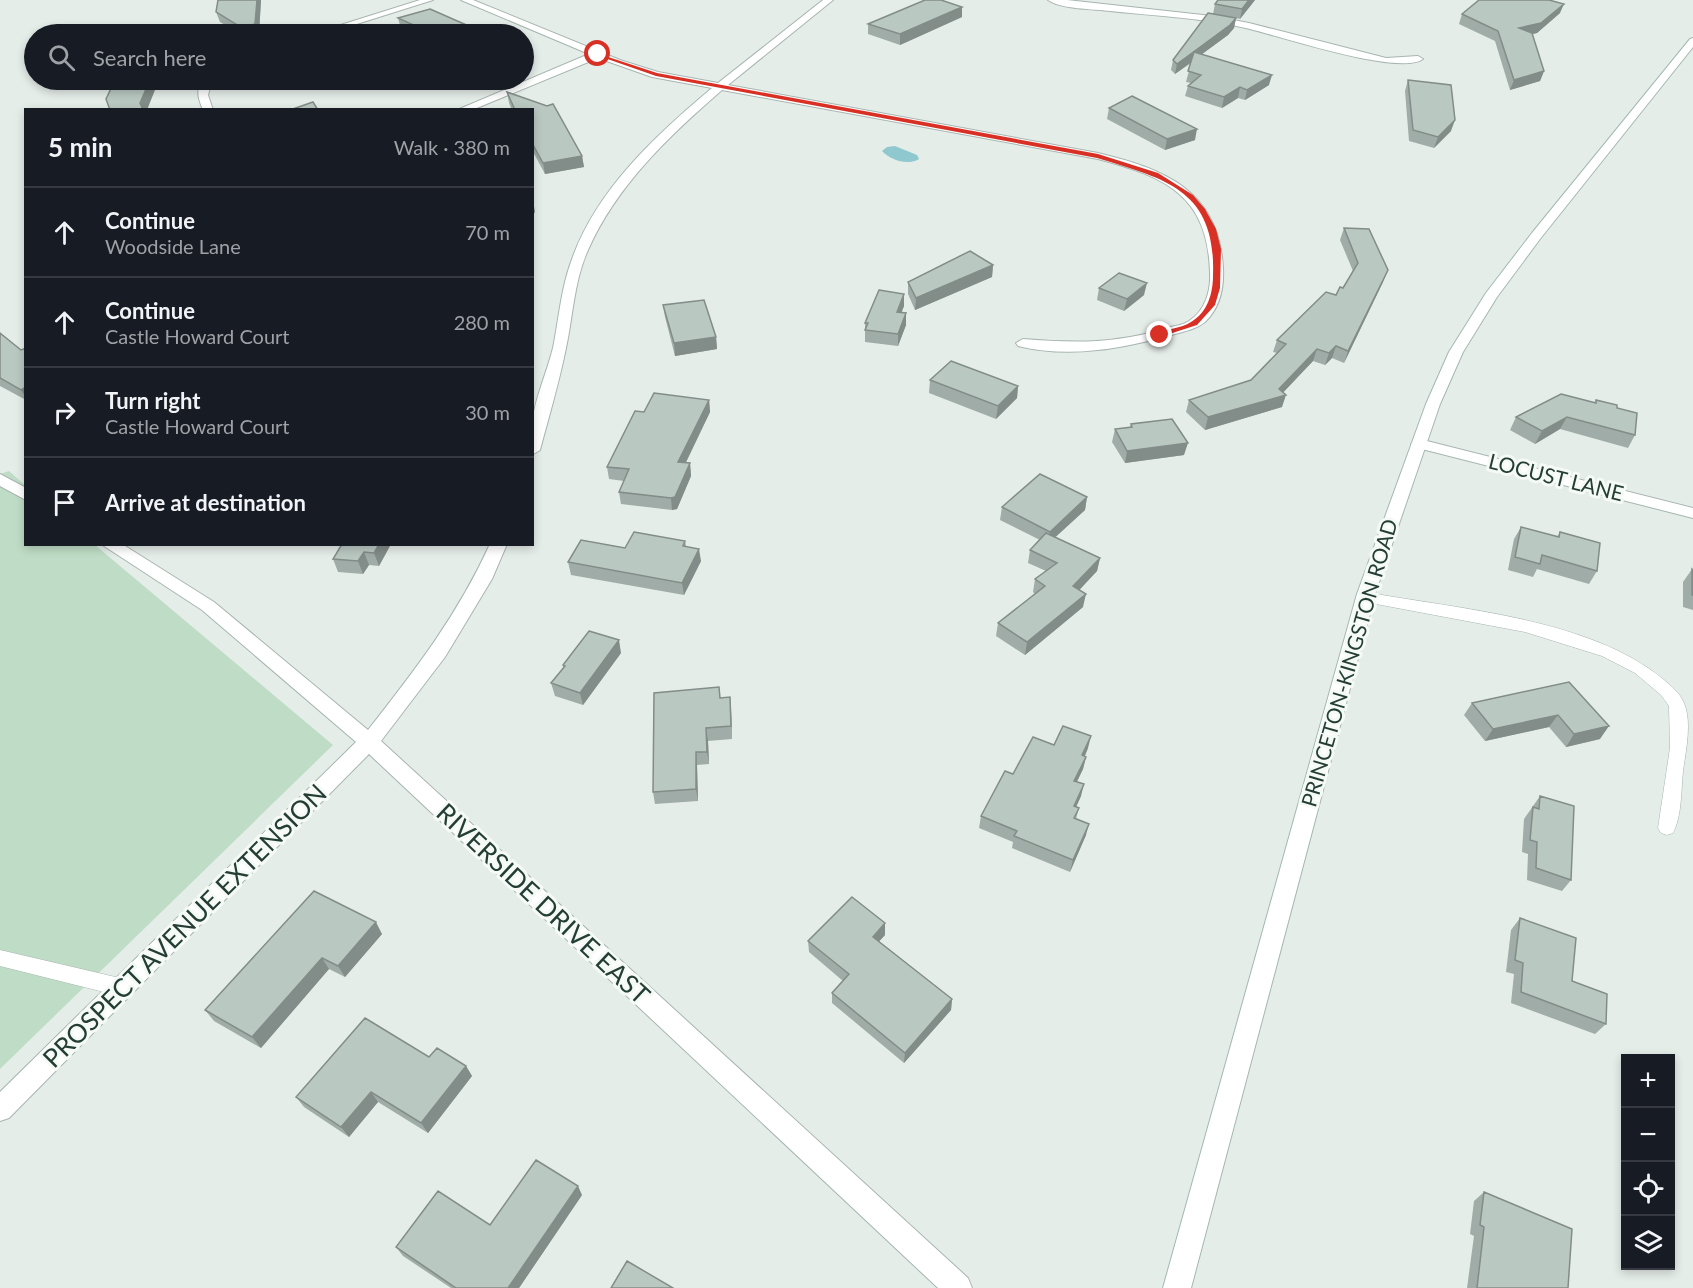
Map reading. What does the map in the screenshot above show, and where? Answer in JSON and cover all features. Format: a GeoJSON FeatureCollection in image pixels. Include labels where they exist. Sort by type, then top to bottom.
{"type":"FeatureCollection","features":[{"type":"Feature","properties":{"kind":"street"},"geometry":{"type":"LineString","coordinates":[[350,24],[429,0]]}},
{"type":"Feature","properties":{"kind":"street"},"geometry":{"type":"LineString","coordinates":[[465,0],[524,24]]}},
{"type":"Feature","properties":{"kind":"street"},"geometry":{"type":"LineString","coordinates":[[534,442],[562,335],[571,278],[594,222],[634,168],[696,107],[829,0]]}},
{"type":"Feature","properties":{"kind":"street"},"geometry":{"type":"LineString","coordinates":[[1052,0],[1212,19],[1249,26],[1386,61],[1418,59]]}},
{"type":"Feature","properties":{"kind":"street"},"geometry":{"type":"LineString","coordinates":[[534,28],[656,75],[1110,159],[1156,174],[1174,184],[1202,209],[1213,229],[1218,249],[1216,288],[1211,305],[1194,324],[1160,335],[1096,347],[1023,344]]}},
{"type":"Feature","properties":{"kind":"street","name":"PRINCETON-KINGSTON ROAD"},"geometry":{"type":"LineString","coordinates":[[1177,1288],[1365,597],[1419,444],[1456,352],[1491,296],[1536,236],[1693,41]]}},
{"type":"Feature","properties":{"kind":"street"},"geometry":{"type":"LineString","coordinates":[[534,80],[598,54]]}},
{"type":"Feature","properties":{"kind":"street"},"geometry":{"type":"LineString","coordinates":[[202,90],[201,96],[207,108]]}},
{"type":"Feature","properties":{"kind":"street"},"geometry":{"type":"LineString","coordinates":[[467,108],[511,90]]}},
{"type":"Feature","properties":{"kind":"street","name":"LOCUST LANE"},"geometry":{"type":"LineString","coordinates":[[1419,444],[1693,513]]}},
{"type":"Feature","properties":{"kind":"street"},"geometry":{"type":"LineString","coordinates":[[0,479],[24,494]]}},
{"type":"Feature","properties":{"kind":"street","name":"RIVERSIDE DRIVE EAST"},"geometry":{"type":"LineString","coordinates":[[112,546],[208,606],[369,742],[958,1288]]}},
{"type":"Feature","properties":{"kind":"street","name":"PROSPECT AVENUE EXTENSION"},"geometry":{"type":"LineString","coordinates":[[0,1109],[369,742],[440,652],[483,579],[498,546]]}},
{"type":"Feature","properties":{"kind":"lane"},"geometry":{"type":"LineString","coordinates":[[1365,597],[1529,627],[1592,646],[1629,662],[1656,680],[1677,704],[1678,734],[1667,828]]}},
{"type":"Feature","properties":{"kind":"lane"},"geometry":{"type":"LineString","coordinates":[[0,958],[124,988]]}},
{"type":"Feature","properties":{"kind":"green space"},"geometry":{"type":"Polygon","coordinates":[[[9,471],[24,484],[24,546],[96,546],[333,745],[0,1069],[0,474],[9,471]]]}},
{"type":"Feature","properties":{"kind":"water"},"geometry":{"type":"Polygon","coordinates":[[[895,146],[917,155],[919,159],[910,162],[899,161],[882,151],[887,147],[895,146]]]}},
{"type":"Feature","properties":{"kind":"building"},"geometry":{"type":"Polygon","coordinates":[[[218,0],[257,0],[255,24],[236,24],[216,12],[218,0]]]}},
{"type":"Feature","properties":{"kind":"building"},"geometry":{"type":"Polygon","coordinates":[[[925,0],[941,0],[962,7],[900,34],[868,24],[925,0]]]}},
{"type":"Feature","properties":{"kind":"building"},"geometry":{"type":"Polygon","coordinates":[[[1218,0],[1249,0],[1242,9],[1215,4],[1218,0]]]}},
{"type":"Feature","properties":{"kind":"building"},"geometry":{"type":"Polygon","coordinates":[[[1479,0],[1549,0],[1564,4],[1541,23],[1519,28],[1532,33],[1544,71],[1514,80],[1498,31],[1462,14],[1479,0]]]}},
{"type":"Feature","properties":{"kind":"building"},"geometry":{"type":"Polygon","coordinates":[[[430,9],[464,24],[411,24],[398,18],[430,9]]]}},
{"type":"Feature","properties":{"kind":"building"},"geometry":{"type":"Polygon","coordinates":[[[1208,13],[1236,18],[1230,25],[1177,64],[1173,60],[1208,13]]]}},
{"type":"Feature","properties":{"kind":"building"},"geometry":{"type":"Polygon","coordinates":[[[1194,52],[1272,75],[1247,90],[1240,87],[1224,97],[1188,86],[1201,75],[1188,71],[1194,52]]]}},
{"type":"Feature","properties":{"kind":"building"},"geometry":{"type":"Polygon","coordinates":[[[1408,80],[1451,85],[1455,120],[1438,137],[1413,130],[1408,80]]]}},
{"type":"Feature","properties":{"kind":"building"},"geometry":{"type":"Polygon","coordinates":[[[110,90],[146,90],[140,103],[142,108],[109,108],[106,99],[110,90]]]}},
{"type":"Feature","properties":{"kind":"building"},"geometry":{"type":"Polygon","coordinates":[[[507,92],[547,106],[553,104],[582,156],[543,163],[534,147],[534,108],[514,108],[507,92]]]}},
{"type":"Feature","properties":{"kind":"building"},"geometry":{"type":"Polygon","coordinates":[[[1132,96],[1197,129],[1167,139],[1109,108],[1132,96]]]}},
{"type":"Feature","properties":{"kind":"building"},"geometry":{"type":"Polygon","coordinates":[[[313,102],[317,108],[296,108],[313,102]]]}},
{"type":"Feature","properties":{"kind":"building"},"geometry":{"type":"Polygon","coordinates":[[[1344,228],[1369,229],[1388,270],[1348,351],[1336,346],[1329,353],[1317,349],[1279,389],[1286,395],[1208,417],[1189,400],[1251,380],[1286,344],[1277,340],[1326,292],[1336,295],[1340,287],[1343,288],[1358,263],[1344,228]]]}},
{"type":"Feature","properties":{"kind":"building"},"geometry":{"type":"Polygon","coordinates":[[[970,251],[993,265],[916,298],[908,282],[970,251]]]}},
{"type":"Feature","properties":{"kind":"building"},"geometry":{"type":"Polygon","coordinates":[[[1119,273],[1147,283],[1127,299],[1099,288],[1119,273]]]}},
{"type":"Feature","properties":{"kind":"building"},"geometry":{"type":"Polygon","coordinates":[[[879,290],[904,294],[897,312],[906,313],[898,334],[865,330],[868,323],[865,323],[879,290]]]}},
{"type":"Feature","properties":{"kind":"building"},"geometry":{"type":"Polygon","coordinates":[[[704,300],[716,337],[674,343],[663,305],[704,300]]]}},
{"type":"Feature","properties":{"kind":"building"},"geometry":{"type":"Polygon","coordinates":[[[0,333],[21,350],[24,349],[24,388],[21,390],[0,378],[0,333]]]}},
{"type":"Feature","properties":{"kind":"building"},"geometry":{"type":"Polygon","coordinates":[[[951,361],[1018,386],[998,406],[930,380],[951,361]]]}},
{"type":"Feature","properties":{"kind":"building"},"geometry":{"type":"Polygon","coordinates":[[[654,393],[709,400],[678,462],[690,463],[675,497],[671,498],[619,492],[629,469],[607,467],[635,411],[644,412],[654,393]]]}},
{"type":"Feature","properties":{"kind":"building"},"geometry":{"type":"Polygon","coordinates":[[[1561,394],[1596,403],[1596,400],[1617,405],[1617,408],[1637,413],[1635,435],[1567,417],[1542,431],[1516,417],[1561,394]]]}},
{"type":"Feature","properties":{"kind":"building"},"geometry":{"type":"Polygon","coordinates":[[[1172,419],[1188,443],[1127,451],[1115,429],[1132,427],[1131,424],[1172,419]]]}},
{"type":"Feature","properties":{"kind":"building"},"geometry":{"type":"Polygon","coordinates":[[[1040,474],[1087,497],[1050,532],[1002,507],[1040,474]]]}},
{"type":"Feature","properties":{"kind":"building"},"geometry":{"type":"Polygon","coordinates":[[[1521,527],[1559,537],[1560,532],[1600,543],[1597,571],[1542,555],[1540,564],[1515,557],[1521,527]]]}},
{"type":"Feature","properties":{"kind":"building"},"geometry":{"type":"Polygon","coordinates":[[[634,532],[685,541],[683,546],[699,549],[682,583],[568,562],[581,540],[625,548],[634,532]]]}},
{"type":"Feature","properties":{"kind":"building"},"geometry":{"type":"Polygon","coordinates":[[[1046,533],[1100,558],[1073,586],[1086,594],[1027,642],[998,623],[1045,586],[1035,579],[1057,563],[1030,550],[1046,533]]]}},
{"type":"Feature","properties":{"kind":"building"},"geometry":{"type":"Polygon","coordinates":[[[341,546],[378,546],[374,553],[364,552],[358,561],[333,559],[341,546]]]}},
{"type":"Feature","properties":{"kind":"building"},"geometry":{"type":"Polygon","coordinates":[[[1693,570],[1693,595],[1692,595],[1693,570]]]}},
{"type":"Feature","properties":{"kind":"building"},"geometry":{"type":"Polygon","coordinates":[[[589,631],[619,640],[580,693],[551,683],[565,666],[563,665],[589,631]]]}},
{"type":"Feature","properties":{"kind":"building"},"geometry":{"type":"Polygon","coordinates":[[[1569,682],[1609,726],[1574,734],[1558,715],[1493,729],[1472,703],[1569,682]]]}},
{"type":"Feature","properties":{"kind":"building"},"geometry":{"type":"Polygon","coordinates":[[[719,687],[720,698],[730,697],[731,726],[706,728],[707,752],[696,752],[696,789],[653,792],[654,693],[719,687]]]}},
{"type":"Feature","properties":{"kind":"building"},"geometry":{"type":"Polygon","coordinates":[[[1063,726],[1091,736],[1082,755],[1086,757],[1074,781],[1084,784],[1074,806],[1079,808],[1074,818],[1089,824],[1073,860],[1014,836],[1017,831],[981,816],[1005,771],[1013,774],[1033,737],[1054,745],[1063,726]]]}},
{"type":"Feature","properties":{"kind":"building"},"geometry":{"type":"Polygon","coordinates":[[[1540,796],[1574,806],[1571,880],[1536,868],[1537,842],[1530,840],[1533,807],[1539,809],[1540,796]]]}},
{"type":"Feature","properties":{"kind":"building"},"geometry":{"type":"Polygon","coordinates":[[[314,891],[376,922],[338,966],[322,958],[252,1037],[205,1010],[314,891]]]}},
{"type":"Feature","properties":{"kind":"building"},"geometry":{"type":"Polygon","coordinates":[[[852,897],[885,923],[873,937],[952,999],[905,1053],[832,993],[849,974],[808,941],[852,897]]]}},
{"type":"Feature","properties":{"kind":"building"},"geometry":{"type":"Polygon","coordinates":[[[1520,918],[1576,938],[1572,981],[1607,994],[1606,1024],[1521,992],[1523,963],[1515,960],[1520,918]]]}},
{"type":"Feature","properties":{"kind":"building"},"geometry":{"type":"Polygon","coordinates":[[[365,1018],[429,1057],[437,1048],[466,1066],[421,1123],[371,1092],[341,1127],[296,1097],[365,1018]]]}},
{"type":"Feature","properties":{"kind":"building"},"geometry":{"type":"Polygon","coordinates":[[[536,1160],[578,1186],[508,1288],[456,1288],[396,1247],[438,1191],[490,1225],[536,1160]]]}},
{"type":"Feature","properties":{"kind":"building"},"geometry":{"type":"Polygon","coordinates":[[[1484,1192],[1572,1229],[1568,1288],[1477,1288],[1484,1227],[1480,1225],[1484,1192]]]}},
{"type":"Feature","properties":{"kind":"building"},"geometry":{"type":"Polygon","coordinates":[[[627,1261],[673,1288],[611,1288],[627,1261]]]}},
{"type":"Feature","properties":{"kind":"route"},"geometry":{"type":"LineString","coordinates":[[598,54],[656,75],[1098,156],[1156,174],[1191,196],[1202,209],[1213,229],[1218,249],[1216,288],[1211,305],[1194,324],[1160,335]]}}]}
